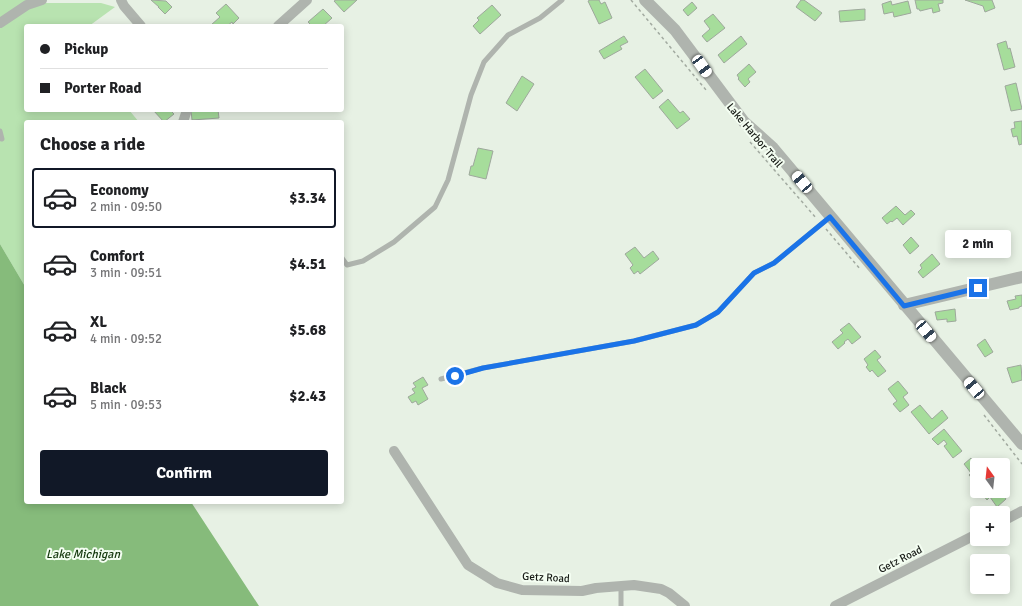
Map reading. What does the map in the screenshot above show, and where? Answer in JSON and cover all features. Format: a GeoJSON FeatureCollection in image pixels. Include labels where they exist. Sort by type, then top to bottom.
{"type":"FeatureCollection","features":[{"type":"Feature","properties":{"kind":"street"},"geometry":{"type":"LineString","coordinates":[[0,23],[27,5],[42,0]]}},
{"type":"Feature","properties":{"kind":"street"},"geometry":{"type":"LineString","coordinates":[[121,0],[124,6],[139,24]]}},
{"type":"Feature","properties":{"kind":"street"},"geometry":{"type":"LineString","coordinates":[[280,24],[307,0]]}},
{"type":"Feature","properties":{"kind":"street"},"geometry":{"type":"LineString","coordinates":[[645,0],[675,30],[744,122],[773,148],[826,220],[904,306],[1022,444]]}},
{"type":"Feature","properties":{"kind":"street"},"geometry":{"type":"LineString","coordinates":[[904,306],[1022,277]]}},
{"type":"Feature","properties":{"kind":"street","name":"Getz Road"},"geometry":{"type":"LineString","coordinates":[[394,451],[468,565],[497,583],[522,590],[582,591],[596,588],[634,585],[660,589],[669,593],[685,606]]}},
{"type":"Feature","properties":{"kind":"street"},"geometry":{"type":"LineString","coordinates":[[1010,517],[1022,511]]}},
{"type":"Feature","properties":{"kind":"street","name":"Getz Road"},"geometry":{"type":"LineString","coordinates":[[835,606],[970,538]]}},
{"type":"Feature","properties":{"kind":"lane"},"geometry":{"type":"LineString","coordinates":[[344,261],[347,266],[362,261],[394,242],[435,207],[448,180],[472,95],[484,62],[508,36],[540,18],[562,0]]}},
{"type":"Feature","properties":{"kind":"lane"},"geometry":{"type":"LineString","coordinates":[[0,131],[2,139]]}},
{"type":"Feature","properties":{"kind":"lane"},"geometry":{"type":"LineString","coordinates":[[441,379],[483,368],[634,341],[696,325],[718,312],[754,273],[774,263],[826,220]]}},
{"type":"Feature","properties":{"kind":"lane"},"geometry":{"type":"LineString","coordinates":[[621,586],[621,606]]}},
{"type":"Feature","properties":{"kind":"path"},"geometry":{"type":"LineString","coordinates":[[631,0],[709,93]]}},
{"type":"Feature","properties":{"kind":"path","name":"Lake Harbor Trail"},"geometry":{"type":"LineString","coordinates":[[750,142],[826,220],[863,271]]}},
{"type":"Feature","properties":{"kind":"path"},"geometry":{"type":"LineString","coordinates":[[980,411],[1022,464]]}},
{"type":"Feature","properties":{"kind":"shaded area"},"geometry":{"type":"Polygon","coordinates":[[[0,0],[31,0],[33,3],[101,3],[115,7],[92,24],[24,24],[24,112],[131,112],[137,120],[24,120],[24,285],[0,244],[0,0]]]}},
{"type":"Feature","properties":{"kind":"water","name":"Lake Michigan"},"geometry":{"type":"Polygon","coordinates":[[[0,244],[24,285],[24,504],[192,504],[259,606],[0,606],[0,244]]]}},
{"type":"Feature","properties":{"kind":"building"},"geometry":{"type":"Polygon","coordinates":[[[151,0],[166,1],[172,7],[165,14],[151,0]]]}},
{"type":"Feature","properties":{"kind":"building"},"geometry":{"type":"Polygon","coordinates":[[[357,0],[344,12],[334,1],[357,0]]]}},
{"type":"Feature","properties":{"kind":"building"},"geometry":{"type":"Polygon","coordinates":[[[599,0],[601,4],[605,2],[612,18],[599,24],[588,1],[599,0]]]}},
{"type":"Feature","properties":{"kind":"building"},"geometry":{"type":"Polygon","coordinates":[[[801,0],[804,0],[822,13],[815,21],[796,7],[801,0]]]}},
{"type":"Feature","properties":{"kind":"building"},"geometry":{"type":"Polygon","coordinates":[[[915,0],[943,0],[943,3],[938,4],[940,11],[933,13],[932,8],[920,11],[917,9],[915,0]]]}},
{"type":"Feature","properties":{"kind":"building"},"geometry":{"type":"Polygon","coordinates":[[[965,0],[992,0],[995,8],[985,12],[983,6],[965,0]]]}},
{"type":"Feature","properties":{"kind":"building"},"geometry":{"type":"Polygon","coordinates":[[[891,1],[892,5],[908,1],[911,13],[894,17],[893,12],[884,14],[882,4],[891,1]]]}},
{"type":"Feature","properties":{"kind":"building"},"geometry":{"type":"Polygon","coordinates":[[[692,2],[697,8],[688,16],[683,10],[692,2]]]}},
{"type":"Feature","properties":{"kind":"building"},"geometry":{"type":"Polygon","coordinates":[[[226,4],[239,18],[233,24],[232,22],[230,24],[212,24],[220,17],[216,13],[226,4]]]}},
{"type":"Feature","properties":{"kind":"building"},"geometry":{"type":"Polygon","coordinates":[[[492,5],[501,15],[480,34],[473,26],[479,20],[477,18],[492,5]]]}},
{"type":"Feature","properties":{"kind":"building"},"geometry":{"type":"Polygon","coordinates":[[[323,9],[332,18],[325,24],[310,24],[308,22],[323,9]]]}},
{"type":"Feature","properties":{"kind":"building"},"geometry":{"type":"Polygon","coordinates":[[[865,9],[865,20],[840,22],[839,11],[865,9]]]}},
{"type":"Feature","properties":{"kind":"building"},"geometry":{"type":"Polygon","coordinates":[[[713,14],[725,28],[707,42],[702,36],[710,29],[704,21],[713,14]]]}},
{"type":"Feature","properties":{"kind":"building"},"geometry":{"type":"Polygon","coordinates":[[[624,36],[628,42],[620,46],[622,49],[604,59],[599,51],[624,36]]]}},
{"type":"Feature","properties":{"kind":"building"},"geometry":{"type":"Polygon","coordinates":[[[741,36],[747,44],[724,63],[718,55],[741,36]]]}},
{"type":"Feature","properties":{"kind":"building"},"geometry":{"type":"Polygon","coordinates":[[[1006,41],[1008,49],[1010,48],[1015,67],[1004,70],[997,44],[1006,41]]]}},
{"type":"Feature","properties":{"kind":"building"},"geometry":{"type":"Polygon","coordinates":[[[749,64],[756,72],[748,79],[750,82],[745,87],[738,79],[739,78],[737,75],[749,64]]]}},
{"type":"Feature","properties":{"kind":"building"},"geometry":{"type":"Polygon","coordinates":[[[645,69],[663,91],[653,99],[635,77],[645,69]]]}},
{"type":"Feature","properties":{"kind":"building"},"geometry":{"type":"Polygon","coordinates":[[[522,76],[534,84],[517,111],[506,103],[522,76]]]}},
{"type":"Feature","properties":{"kind":"building"},"geometry":{"type":"Polygon","coordinates":[[[1016,83],[1022,109],[1011,111],[1005,86],[1016,83]]]}},
{"type":"Feature","properties":{"kind":"building"},"geometry":{"type":"Polygon","coordinates":[[[668,99],[680,113],[683,111],[690,119],[677,129],[659,107],[668,99]]]}},
{"type":"Feature","properties":{"kind":"building"},"geometry":{"type":"Polygon","coordinates":[[[155,112],[172,112],[174,114],[166,120],[162,120],[155,112]]]}},
{"type":"Feature","properties":{"kind":"building"},"geometry":{"type":"Polygon","coordinates":[[[191,112],[218,112],[219,118],[192,120],[191,112]]]}},
{"type":"Feature","properties":{"kind":"building"},"geometry":{"type":"Polygon","coordinates":[[[1022,121],[1022,144],[1019,145],[1017,136],[1013,137],[1011,129],[1015,128],[1014,122],[1022,121]]]}},
{"type":"Feature","properties":{"kind":"building"},"geometry":{"type":"Polygon","coordinates":[[[478,148],[493,151],[486,179],[469,175],[478,148]]]}},
{"type":"Feature","properties":{"kind":"building"},"geometry":{"type":"Polygon","coordinates":[[[896,206],[905,215],[911,210],[915,214],[903,225],[897,218],[887,224],[882,218],[896,206]]]}},
{"type":"Feature","properties":{"kind":"building"},"geometry":{"type":"Polygon","coordinates":[[[911,237],[919,246],[910,254],[903,245],[911,237]]]}},
{"type":"Feature","properties":{"kind":"building"},"geometry":{"type":"Polygon","coordinates":[[[1001,239],[1002,246],[990,248],[989,240],[1001,239]]]}},
{"type":"Feature","properties":{"kind":"building"},"geometry":{"type":"Polygon","coordinates":[[[635,247],[644,258],[653,251],[659,259],[640,274],[638,271],[634,274],[630,268],[633,265],[625,254],[635,247]]]}},
{"type":"Feature","properties":{"kind":"building"},"geometry":{"type":"Polygon","coordinates":[[[932,254],[940,264],[923,278],[918,272],[922,268],[920,265],[932,254]]]}},
{"type":"Feature","properties":{"kind":"building"},"geometry":{"type":"Polygon","coordinates":[[[1022,295],[1022,306],[1010,310],[1007,301],[1016,299],[1015,296],[1022,295]]]}},
{"type":"Feature","properties":{"kind":"building"},"geometry":{"type":"Polygon","coordinates":[[[955,309],[956,321],[947,322],[947,319],[937,320],[935,312],[955,309]]]}},
{"type":"Feature","properties":{"kind":"building"},"geometry":{"type":"Polygon","coordinates":[[[849,323],[861,337],[852,344],[848,339],[838,349],[832,342],[843,333],[840,330],[849,323]]]}},
{"type":"Feature","properties":{"kind":"building"},"geometry":{"type":"Polygon","coordinates":[[[985,339],[993,352],[985,357],[977,345],[985,339]]]}},
{"type":"Feature","properties":{"kind":"building"},"geometry":{"type":"Polygon","coordinates":[[[875,350],[881,357],[877,360],[886,371],[878,377],[872,370],[870,372],[866,367],[868,365],[864,359],[875,350]]]}},
{"type":"Feature","properties":{"kind":"building"},"geometry":{"type":"Polygon","coordinates":[[[1021,365],[1022,380],[1012,383],[1007,368],[1021,365]]]}},
{"type":"Feature","properties":{"kind":"building"},"geometry":{"type":"Polygon","coordinates":[[[423,377],[428,385],[422,388],[428,399],[418,405],[416,401],[412,403],[408,397],[415,393],[412,389],[416,387],[413,383],[423,377]]]}},
{"type":"Feature","properties":{"kind":"building"},"geometry":{"type":"Polygon","coordinates":[[[898,381],[908,393],[903,397],[909,405],[900,412],[893,404],[897,401],[888,389],[898,381]]]}},
{"type":"Feature","properties":{"kind":"building"},"geometry":{"type":"Polygon","coordinates":[[[920,405],[932,419],[942,410],[948,418],[929,434],[911,412],[920,405]]]}},
{"type":"Feature","properties":{"kind":"building"},"geometry":{"type":"Polygon","coordinates":[[[944,429],[962,451],[953,458],[944,446],[947,444],[944,440],[938,445],[932,439],[944,429]]]}},
{"type":"Feature","properties":{"kind":"building"},"geometry":{"type":"Polygon","coordinates":[[[970,459],[970,472],[964,464],[970,459]]]}},
{"type":"Feature","properties":{"kind":"building"},"geometry":{"type":"Polygon","coordinates":[[[991,498],[1005,498],[1006,499],[996,506],[991,498]]]}},
{"type":"Feature","properties":{"kind":"route"},"geometry":{"type":"LineString","coordinates":[[455,376],[483,368],[552,357],[634,341],[696,325],[718,312],[754,273],[774,263],[830,217],[904,306],[978,288]]}}]}
